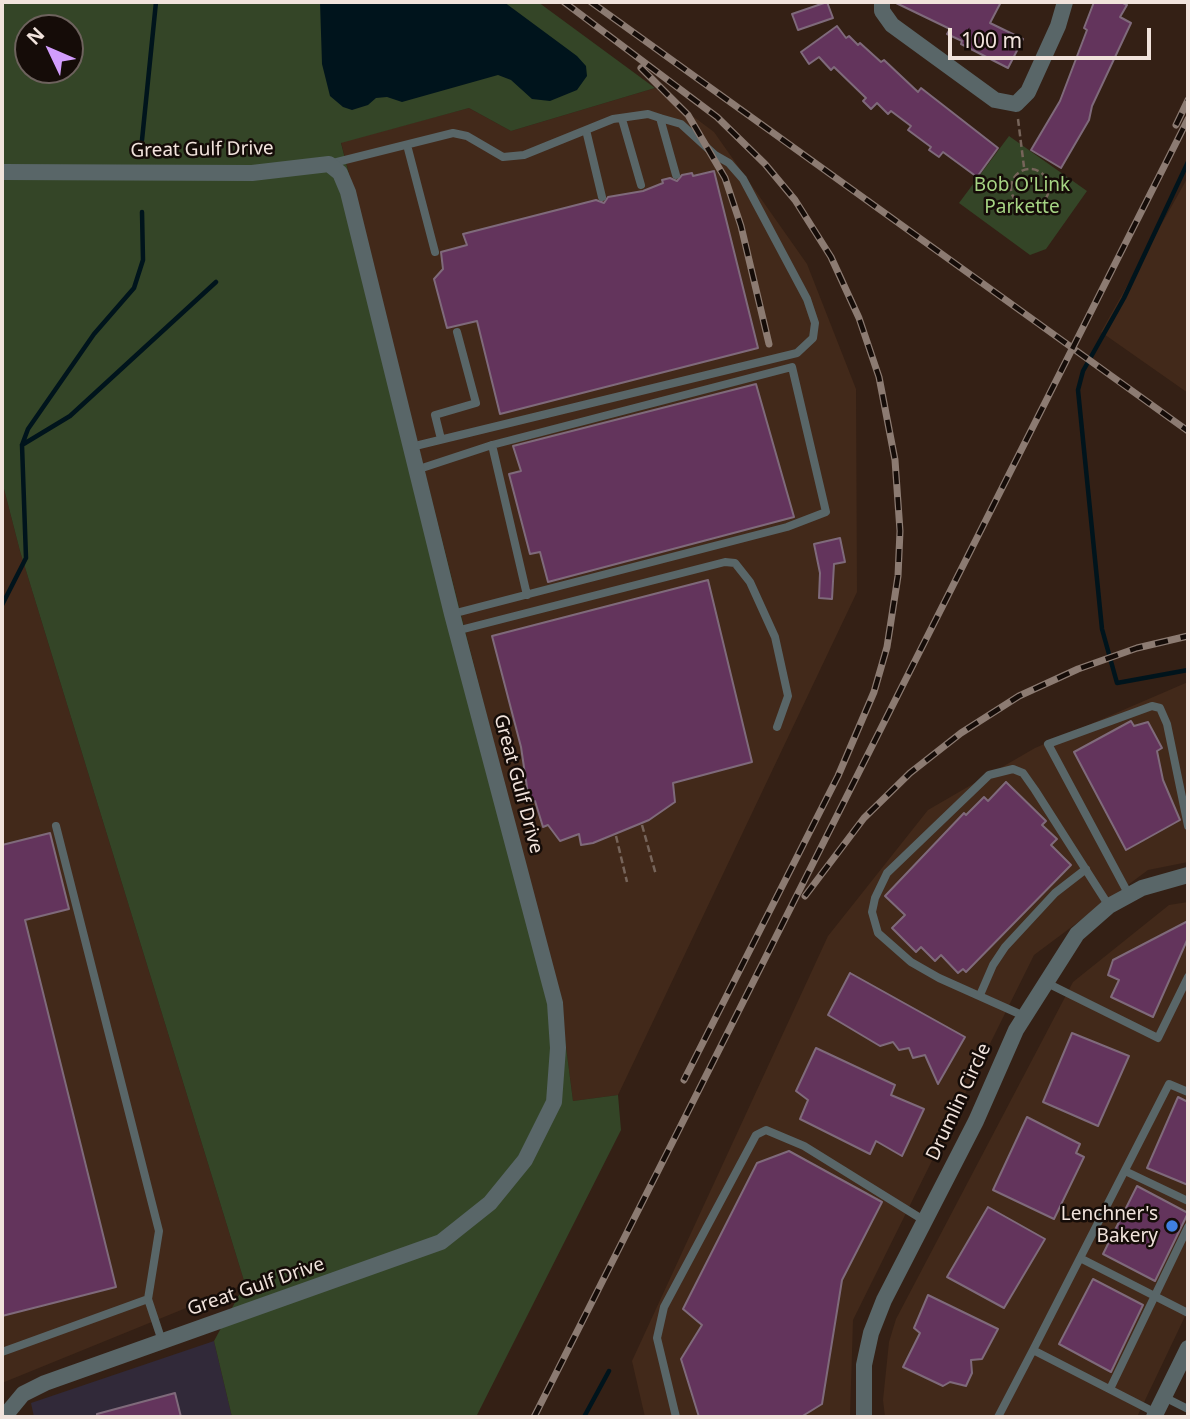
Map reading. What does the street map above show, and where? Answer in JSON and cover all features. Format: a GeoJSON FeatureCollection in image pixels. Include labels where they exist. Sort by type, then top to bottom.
{"type":"FeatureCollection","features":[{"type":"Feature","properties":{"kind":"street"},"geometry":{"type":"LineString","coordinates":[[882,2],[882,11],[892,25],[995,100],[1016,104],[1028,92],[1058,26],[1065,2]]}},
{"type":"Feature","properties":{"kind":"street","name":"Great Gulf Drive"},"geometry":{"type":"LineString","coordinates":[[2,172],[252,173],[329,164],[340,173],[348,192],[456,631],[555,1003],[558,1048],[554,1102],[524,1160],[490,1203],[441,1242],[45,1383],[23,1394],[4,1417]]}},
{"type":"Feature","properties":{"kind":"street","name":"Drumlin Circle"},"geometry":{"type":"LineString","coordinates":[[864,1417],[864,1365],[871,1333],[1024,1016],[1077,934],[1109,906],[1142,888],[1188,875]]}},
{"type":"Feature","properties":{"kind":"street"},"geometry":{"type":"LineString","coordinates":[[1155,1415],[1188,1348]]}},
{"type":"Feature","properties":{"kind":"lane"},"geometry":{"type":"LineString","coordinates":[[329,164],[453,133],[467,136],[503,158],[524,155],[586,130],[648,114],[681,124],[715,156],[729,163],[743,179],[807,299],[815,323],[813,338],[797,353],[411,447]]}},
{"type":"Feature","properties":{"kind":"lane"},"geometry":{"type":"LineString","coordinates":[[660,118],[676,175]]}},
{"type":"Feature","properties":{"kind":"lane"},"geometry":{"type":"LineString","coordinates":[[622,119],[641,186]]}},
{"type":"Feature","properties":{"kind":"lane"},"geometry":{"type":"LineString","coordinates":[[586,130],[602,197]]}},
{"type":"Feature","properties":{"kind":"lane"},"geometry":{"type":"LineString","coordinates":[[407,145],[435,252]]}},
{"type":"Feature","properties":{"kind":"lane"},"geometry":{"type":"LineString","coordinates":[[441,439],[435,415],[476,403],[457,332]]}},
{"type":"Feature","properties":{"kind":"lane"},"geometry":{"type":"LineString","coordinates":[[416,470],[492,445],[792,367],[826,512],[787,527],[452,614]]}},
{"type":"Feature","properties":{"kind":"lane"},"geometry":{"type":"LineString","coordinates":[[492,445],[527,595]]}},
{"type":"Feature","properties":{"kind":"lane"},"geometry":{"type":"LineString","coordinates":[[456,631],[715,564],[735,563],[750,582],[775,637],[788,696],[777,727]]}},
{"type":"Feature","properties":{"kind":"lane"},"geometry":{"type":"LineString","coordinates":[[1129,895],[1048,744],[1152,706],[1160,708],[1167,724],[1188,826]]}},
{"type":"Feature","properties":{"kind":"lane"},"geometry":{"type":"LineString","coordinates":[[1024,1016],[939,978],[911,962],[878,933],[872,912],[874,898],[887,873],[989,775],[1004,769],[1023,773],[1109,906]]}},
{"type":"Feature","properties":{"kind":"lane"},"geometry":{"type":"LineString","coordinates":[[56,826],[159,1231],[148,1299],[162,1342]]}},
{"type":"Feature","properties":{"kind":"lane"},"geometry":{"type":"LineString","coordinates":[[979,995],[993,965],[1021,929],[1055,893],[1086,869]]}},
{"type":"Feature","properties":{"kind":"lane"},"geometry":{"type":"LineString","coordinates":[[1045,982],[1158,1038],[1188,977]]}},
{"type":"Feature","properties":{"kind":"lane"},"geometry":{"type":"LineString","coordinates":[[998,1417],[1169,1084],[1188,1092]]}},
{"type":"Feature","properties":{"kind":"lane"},"geometry":{"type":"LineString","coordinates":[[676,1417],[657,1338],[664,1307],[756,1135],[766,1130],[804,1146],[925,1221]]}},
{"type":"Feature","properties":{"kind":"lane"},"geometry":{"type":"LineString","coordinates":[[1125,1171],[1188,1201]]}},
{"type":"Feature","properties":{"kind":"lane"},"geometry":{"type":"LineString","coordinates":[[1110,1389],[1188,1227]]}},
{"type":"Feature","properties":{"kind":"lane"},"geometry":{"type":"LineString","coordinates":[[1080,1258],[1188,1313]]}},
{"type":"Feature","properties":{"kind":"lane"},"geometry":{"type":"LineString","coordinates":[[2,1352],[148,1299]]}},
{"type":"Feature","properties":{"kind":"lane"},"geometry":{"type":"LineString","coordinates":[[1033,1350],[1155,1415]]}},
{"type":"Feature","properties":{"kind":"lane"},"geometry":{"type":"LineString","coordinates":[[1164,1397],[1188,1409]]}},
{"type":"Feature","properties":{"kind":"path"},"geometry":{"type":"LineString","coordinates":[[1016,104],[1024,167]]}},
{"type":"Feature","properties":{"kind":"path"},"geometry":{"type":"LineString","coordinates":[[1024,167],[1034,168],[1045,175],[1051,189],[1038,206],[1027,209],[1014,200],[1011,186],[1016,174],[1024,167]]}},
{"type":"Feature","properties":{"kind":"path"},"geometry":{"type":"LineString","coordinates":[[642,825],[656,876]]}},
{"type":"Feature","properties":{"kind":"path"},"geometry":{"type":"LineString","coordinates":[[616,836],[627,882]]}},
{"type":"Feature","properties":{"kind":"shaded area"},"geometry":{"type":"Polygon","coordinates":[[[655,88],[714,132],[807,264],[856,389],[857,592],[618,1095],[573,1101],[561,1008],[341,142],[469,108],[511,131],[655,88]]]}},
{"type":"Feature","properties":{"kind":"shaded area"},"geometry":{"type":"Polygon","coordinates":[[[1188,177],[1188,393],[1101,332],[1188,177]]]}},
{"type":"Feature","properties":{"kind":"shaded area"},"geometry":{"type":"Polygon","coordinates":[[[2,481],[20,551],[245,1284],[2,1383],[2,481]]]}},
{"type":"Feature","properties":{"kind":"shaded area"},"geometry":{"type":"Polygon","coordinates":[[[1188,682],[1188,862],[1148,870],[1034,955],[853,1320],[850,1417],[645,1417],[632,1361],[828,936],[928,810],[1035,748],[1188,682]]]}},
{"type":"Feature","properties":{"kind":"shaded area"},"geometry":{"type":"Polygon","coordinates":[[[1188,902],[1188,1310],[1137,1417],[885,1417],[883,1400],[889,1342],[896,1319],[1073,982],[1169,905],[1188,902]]]}},
{"type":"Feature","properties":{"kind":"shaded area"},"geometry":{"type":"Polygon","coordinates":[[[214,1341],[232,1417],[34,1417],[31,1403],[214,1341]]]}},
{"type":"Feature","properties":{"kind":"green space"},"geometry":{"type":"Polygon","coordinates":[[[2,2],[538,2],[655,88],[511,131],[469,108],[341,143],[561,1008],[573,1101],[618,1095],[621,1130],[476,1417],[232,1417],[214,1341],[245,1284],[20,551],[2,481],[2,2]]]}},
{"type":"Feature","properties":{"kind":"green space","name":"Bob O'Link Parkette"},"geometry":{"type":"Polygon","coordinates":[[[1009,136],[1087,191],[1046,249],[1030,255],[959,203],[1009,136]]]}},
{"type":"Feature","properties":{"kind":"water"},"geometry":{"type":"Polygon","coordinates":[[[320,2],[504,2],[577,56],[586,66],[587,76],[577,90],[550,101],[532,99],[511,80],[498,75],[402,102],[387,97],[376,98],[368,105],[352,110],[343,107],[330,96],[322,64],[320,2]]]}},
{"type":"Feature","properties":{"kind":"building"},"geometry":{"type":"Polygon","coordinates":[[[827,2],[833,18],[798,30],[792,14],[827,2]]]}},
{"type":"Feature","properties":{"kind":"building"},"geometry":{"type":"Polygon","coordinates":[[[894,2],[1001,2],[990,23],[1023,39],[1008,68],[961,44],[962,41],[947,34],[950,29],[894,2]]]}},
{"type":"Feature","properties":{"kind":"building"},"geometry":{"type":"Polygon","coordinates":[[[1094,2],[1121,2],[1127,5],[1120,17],[1131,23],[1092,106],[1089,120],[1061,168],[1031,150],[1060,101],[1087,30],[1084,28],[1094,2]]]}},
{"type":"Feature","properties":{"kind":"building"},"geometry":{"type":"Polygon","coordinates":[[[837,26],[846,38],[849,36],[858,45],[860,43],[881,62],[884,60],[918,92],[921,88],[998,148],[977,177],[943,152],[939,157],[929,150],[931,147],[908,130],[911,126],[891,111],[888,114],[877,103],[871,109],[863,101],[866,98],[834,67],[831,70],[819,57],[809,64],[801,52],[837,26]]]}},
{"type":"Feature","properties":{"kind":"building"},"geometry":{"type":"Polygon","coordinates":[[[714,171],[758,348],[500,414],[477,321],[447,328],[434,279],[443,269],[441,252],[467,245],[463,234],[596,200],[604,203],[608,197],[643,191],[663,183],[662,180],[670,178],[677,181],[682,175],[692,173],[693,176],[714,171]]]}},
{"type":"Feature","properties":{"kind":"building"},"geometry":{"type":"Polygon","coordinates":[[[756,384],[794,517],[548,582],[540,552],[530,554],[509,474],[521,471],[513,446],[756,384]]]}},
{"type":"Feature","properties":{"kind":"building"},"geometry":{"type":"Polygon","coordinates":[[[840,538],[845,562],[834,564],[832,599],[819,598],[820,573],[814,544],[840,538]]]}},
{"type":"Feature","properties":{"kind":"building"},"geometry":{"type":"Polygon","coordinates":[[[708,580],[752,762],[673,783],[675,802],[649,820],[593,843],[581,845],[579,834],[560,841],[548,825],[543,827],[535,801],[529,801],[521,747],[492,636],[708,580]]]}},
{"type":"Feature","properties":{"kind":"building"},"geometry":{"type":"Polygon","coordinates":[[[1131,721],[1134,726],[1148,722],[1162,748],[1157,751],[1163,780],[1180,820],[1126,850],[1074,752],[1131,721]]]}},
{"type":"Feature","properties":{"kind":"building"},"geometry":{"type":"Polygon","coordinates":[[[1006,782],[1046,821],[1042,825],[1057,839],[1051,845],[1071,865],[966,972],[963,969],[958,973],[941,955],[935,961],[921,947],[916,952],[892,928],[905,915],[885,896],[964,813],[966,815],[984,797],[988,801],[1006,782]]]}},
{"type":"Feature","properties":{"kind":"building"},"geometry":{"type":"Polygon","coordinates":[[[50,833],[69,909],[25,920],[116,1287],[2,1316],[2,845],[50,833]]]}},
{"type":"Feature","properties":{"kind":"building"},"geometry":{"type":"Polygon","coordinates":[[[1188,921],[1188,938],[1153,1017],[1111,997],[1119,980],[1108,975],[1113,960],[1188,921]]]}},
{"type":"Feature","properties":{"kind":"building"},"geometry":{"type":"Polygon","coordinates":[[[850,973],[965,1037],[938,1084],[925,1055],[913,1058],[909,1048],[899,1050],[893,1042],[880,1046],[828,1015],[850,973]]]}},
{"type":"Feature","properties":{"kind":"building"},"geometry":{"type":"Polygon","coordinates":[[[1072,1033],[1129,1056],[1098,1126],[1043,1102],[1072,1033]]]}},
{"type":"Feature","properties":{"kind":"building"},"geometry":{"type":"Polygon","coordinates":[[[816,1048],[895,1085],[891,1095],[924,1109],[902,1156],[876,1141],[870,1154],[800,1119],[808,1100],[796,1091],[816,1048]]]}},
{"type":"Feature","properties":{"kind":"building"},"geometry":{"type":"Polygon","coordinates":[[[1178,1097],[1188,1102],[1188,1185],[1147,1168],[1178,1097]]]}},
{"type":"Feature","properties":{"kind":"building"},"geometry":{"type":"Polygon","coordinates":[[[1027,1117],[1080,1144],[1076,1153],[1084,1157],[1054,1219],[993,1190],[1027,1117]]]}},
{"type":"Feature","properties":{"kind":"building"},"geometry":{"type":"Polygon","coordinates":[[[789,1151],[882,1202],[842,1280],[822,1404],[801,1417],[699,1417],[681,1359],[702,1325],[683,1309],[757,1163],[789,1151]]]}},
{"type":"Feature","properties":{"kind":"building"},"geometry":{"type":"Polygon","coordinates":[[[1137,1186],[1188,1213],[1155,1281],[1103,1254],[1137,1186]]]}},
{"type":"Feature","properties":{"kind":"building"},"geometry":{"type":"Polygon","coordinates":[[[988,1207],[1045,1239],[1004,1308],[947,1277],[988,1207]]]}},
{"type":"Feature","properties":{"kind":"building"},"geometry":{"type":"Polygon","coordinates":[[[1093,1279],[1143,1305],[1111,1372],[1059,1344],[1093,1279]]]}},
{"type":"Feature","properties":{"kind":"building"},"geometry":{"type":"Polygon","coordinates":[[[928,1295],[998,1329],[982,1359],[971,1360],[972,1373],[966,1386],[950,1382],[943,1386],[903,1367],[920,1333],[914,1328],[928,1295]]]}},
{"type":"Feature","properties":{"kind":"building"},"geometry":{"type":"Polygon","coordinates":[[[175,1393],[181,1417],[97,1417],[97,1414],[175,1393]]]}},
{"type":"Feature","properties":{"kind":"waterway"},"geometry":{"type":"LineString","coordinates":[[142,140],[156,2]]}},
{"type":"Feature","properties":{"kind":"waterway"},"geometry":{"type":"LineString","coordinates":[[1188,162],[1124,298],[1083,371],[1078,390],[1102,629],[1117,683],[1188,670]]}},
{"type":"Feature","properties":{"kind":"waterway"},"geometry":{"type":"LineString","coordinates":[[2,605],[26,558],[22,445],[28,429],[94,334],[134,288],[143,260],[142,212]]}},
{"type":"Feature","properties":{"kind":"waterway"},"geometry":{"type":"LineString","coordinates":[[22,445],[70,416],[216,282]]}},
{"type":"Feature","properties":{"kind":"waterway"},"geometry":{"type":"LineString","coordinates":[[584,1417],[609,1371]]}},
{"type":"Feature","properties":{"kind":"railway"},"geometry":{"type":"LineString","coordinates":[[564,2],[717,117],[765,164],[795,200],[831,257],[859,318],[879,377],[895,460],[900,531],[898,576],[887,647],[874,692],[838,776],[684,1080]]}},
{"type":"Feature","properties":{"kind":"railway"},"geometry":{"type":"LineString","coordinates":[[591,2],[1188,431]]}},
{"type":"Feature","properties":{"kind":"railway"},"geometry":{"type":"LineString","coordinates":[[641,68],[688,115],[725,178],[741,226],[769,344]]}},
{"type":"Feature","properties":{"kind":"railway"},"geometry":{"type":"LineString","coordinates":[[1176,125],[1188,100]]}},
{"type":"Feature","properties":{"kind":"railway"},"geometry":{"type":"LineString","coordinates":[[534,1417],[1188,119]]}},
{"type":"Feature","properties":{"kind":"railway"},"geometry":{"type":"LineString","coordinates":[[805,896],[864,818],[910,773],[961,733],[1019,696],[1078,669],[1137,648],[1188,636]]}},
{"type":"Feature","properties":{"kind":"place","name":"Lenchner's Bakery"},"geometry":{"type":"Point","coordinates":[1172,1226]}}]}
